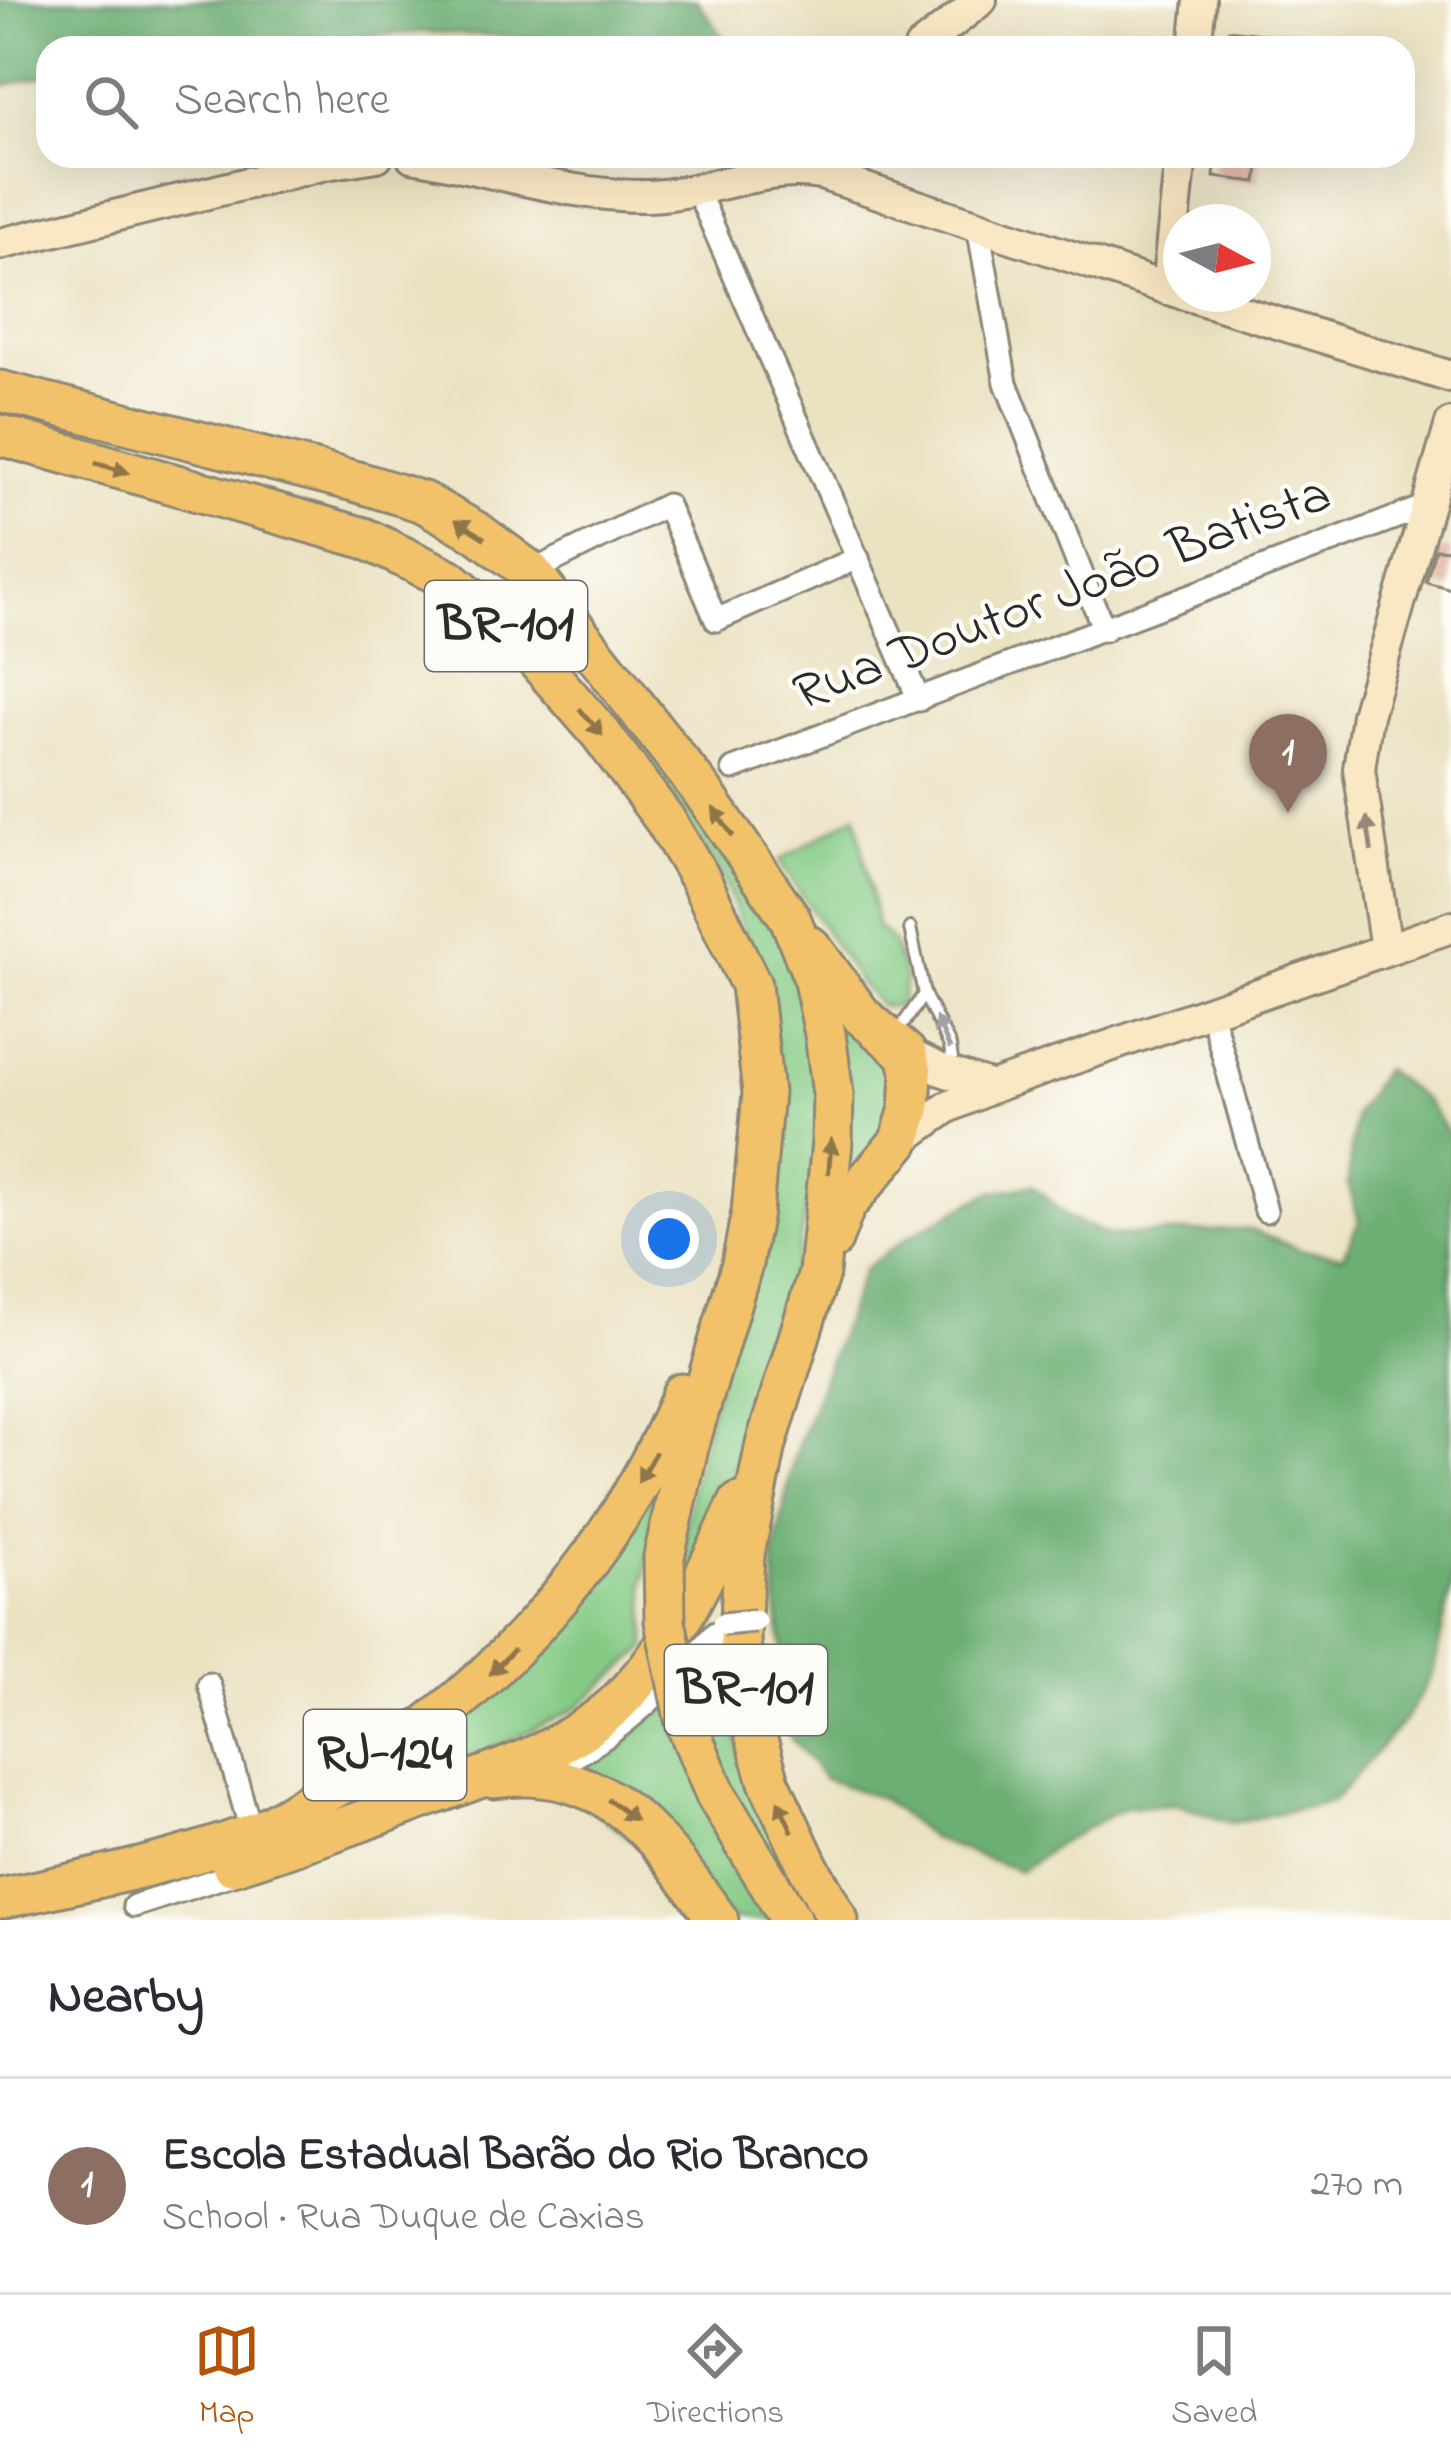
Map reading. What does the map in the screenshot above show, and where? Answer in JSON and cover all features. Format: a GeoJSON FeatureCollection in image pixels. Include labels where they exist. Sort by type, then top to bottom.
{"type":"FeatureCollection","features":[{"type":"Feature","properties":{"kind":"highway"},"geometry":{"type":"LineString","coordinates":[[0,381],[210,442]]}},
{"type":"Feature","properties":{"kind":"highway","name":"BR-101"},"geometry":{"type":"LineString","coordinates":[[0,391],[210,442],[423,502],[478,532],[531,572],[702,791],[790,918],[813,976],[833,1094],[819,1273],[766,1444],[744,1554],[740,1641],[748,1709],[769,1781],[838,1920]]}},
{"type":"Feature","properties":{"kind":"highway","name":"BR-101"},"geometry":{"type":"LineString","coordinates":[[0,435],[364,538],[449,578],[496,617],[601,734],[699,877],[752,986],[764,1093],[742,1264],[688,1448],[664,1557],[664,1621],[686,1723],[716,1795],[791,1920]]}},
{"type":"Feature","properties":{"kind":"highway"},"geometry":{"type":"LineString","coordinates":[[790,918],[862,1016],[899,1046],[912,1090],[900,1142],[845,1206],[819,1273]]}},
{"type":"Feature","properties":{"kind":"highway","name":"RJ-124"},"geometry":{"type":"LineString","coordinates":[[0,1899],[145,1868],[252,1834],[348,1781],[485,1678],[578,1573],[648,1469],[694,1363],[758,1160]]}},
{"type":"Feature","properties":{"kind":"highway","name":"RJ-124"},"geometry":{"type":"LineString","coordinates":[[15,1920],[134,1906],[471,1781],[566,1738],[612,1707],[691,1607],[766,1444]]}},
{"type":"Feature","properties":{"kind":"highway","name":"RJ-124"},"geometry":{"type":"LineString","coordinates":[[471,1781],[535,1777],[568,1783],[621,1805],[664,1846],[718,1920]]}},
{"type":"Feature","properties":{"kind":"main road"},"geometry":{"type":"LineString","coordinates":[[935,36],[981,0]]}},
{"type":"Feature","properties":{"kind":"main road"},"geometry":{"type":"LineString","coordinates":[[1197,36],[1200,0]]}},
{"type":"Feature","properties":{"kind":"main road"},"geometry":{"type":"LineString","coordinates":[[0,244],[310,168]]}},
{"type":"Feature","properties":{"kind":"main road"},"geometry":{"type":"LineString","coordinates":[[475,168],[611,194],[698,192],[771,168]]}},
{"type":"Feature","properties":{"kind":"main road"},"geometry":{"type":"LineString","coordinates":[[824,168],[1163,287]]}},
{"type":"Feature","properties":{"kind":"main road"},"geometry":{"type":"LineString","coordinates":[[1180,204],[1181,168]]}},
{"type":"Feature","properties":{"kind":"main road"},"geometry":{"type":"LineString","coordinates":[[1242,312],[1451,376]]}},
{"type":"Feature","properties":{"kind":"main road"},"geometry":{"type":"LineString","coordinates":[[1386,949],[1359,769],[1367,715],[1451,424]]}},
{"type":"Feature","properties":{"kind":"main road"},"geometry":{"type":"LineString","coordinates":[[900,1142],[948,1107],[992,1087],[1451,927]]}},
{"type":"Feature","properties":{"kind":"main road"},"geometry":{"type":"LineString","coordinates":[[899,1046],[992,1087]]}},
{"type":"Feature","properties":{"kind":"street"},"geometry":{"type":"LineString","coordinates":[[698,192],[919,700]]}},
{"type":"Feature","properties":{"kind":"street"},"geometry":{"type":"LineString","coordinates":[[978,226],[1006,383],[1104,630]]}},
{"type":"Feature","properties":{"kind":"street"},"geometry":{"type":"LineString","coordinates":[[531,572],[667,505],[716,620],[857,558]]}},
{"type":"Feature","properties":{"kind":"street","name":"Rua Doutor João Batista"},"geometry":{"type":"LineString","coordinates":[[733,769],[1426,506]]}},
{"type":"Feature","properties":{"kind":"street"},"geometry":{"type":"LineString","coordinates":[[1211,1011],[1266,1211]]}},
{"type":"Feature","properties":{"kind":"street"},"geometry":{"type":"LineString","coordinates":[[134,1906],[535,1777],[633,1720],[715,1633],[719,1686],[723,1686],[723,1624],[755,1621],[754,1565],[785,1416],[839,1264],[900,1142]]}},
{"type":"Feature","properties":{"kind":"street"},"geometry":{"type":"LineString","coordinates":[[209,1684],[252,1834]]}},
{"type":"Feature","properties":{"kind":"lane"},"geometry":{"type":"LineString","coordinates":[[910,928],[924,994],[950,1046],[954,1074]]}},
{"type":"Feature","properties":{"kind":"lane"},"geometry":{"type":"LineString","coordinates":[[899,1046],[924,994]]}},
{"type":"Feature","properties":{"kind":"green space"},"geometry":{"type":"Polygon","coordinates":[[[0,0],[697,0],[722,36],[424,32],[36,36],[36,78],[0,86],[0,0]]]}},
{"type":"Feature","properties":{"kind":"green space"},"geometry":{"type":"Polygon","coordinates":[[[633,721],[783,943],[819,1055],[817,1152],[796,1261],[726,1495],[680,1582],[692,1484],[758,1221],[762,981],[721,873],[628,725],[633,721]]]}},
{"type":"Feature","properties":{"kind":"green space"},"geometry":{"type":"Polygon","coordinates":[[[856,815],[877,926],[893,942],[905,977],[901,1006],[883,1007],[862,986],[779,861],[856,815]]]}},
{"type":"Feature","properties":{"kind":"green space"},"geometry":{"type":"Polygon","coordinates":[[[830,991],[894,1062],[902,1112],[836,1187],[830,991]]]}},
{"type":"Feature","properties":{"kind":"green space"},"geometry":{"type":"Polygon","coordinates":[[[1384,1069],[1428,1103],[1451,1138],[1451,1587],[1433,1674],[1406,1718],[1332,1802],[1231,1823],[1178,1805],[1126,1807],[1056,1845],[1020,1871],[932,1839],[881,1798],[824,1779],[790,1737],[773,1561],[794,1457],[864,1269],[911,1235],[989,1193],[1033,1185],[1069,1219],[1111,1236],[1248,1229],[1301,1250],[1343,1256],[1359,1221],[1348,1183],[1355,1114],[1384,1069]]]}},
{"type":"Feature","properties":{"kind":"green space"},"geometry":{"type":"Polygon","coordinates":[[[661,1473],[644,1583],[647,1647],[574,1710],[476,1756],[325,1803],[464,1706],[661,1473]]]}},
{"type":"Feature","properties":{"kind":"green space"},"geometry":{"type":"Polygon","coordinates":[[[707,1642],[741,1752],[822,1920],[802,1920],[716,1763],[687,1664],[707,1642]]]}},
{"type":"Feature","properties":{"kind":"green space"},"geometry":{"type":"Polygon","coordinates":[[[660,1686],[773,1920],[734,1920],[531,1761],[660,1686]]]}},
{"type":"Feature","properties":{"kind":"building"},"geometry":{"type":"Polygon","coordinates":[[[1229,30],[1279,36],[1229,36],[1229,30]]]}},
{"type":"Feature","properties":{"kind":"building"},"geometry":{"type":"Polygon","coordinates":[[[1215,168],[1259,168],[1257,182],[1214,177],[1215,168]]]}},
{"type":"Feature","properties":{"kind":"building"},"geometry":{"type":"Polygon","coordinates":[[[1435,549],[1451,550],[1451,589],[1426,582],[1435,549]]]}},
{"type":"Feature","properties":{"kind":"place","name":"Escola Estadual Barão do Rio Branco"},"geometry":{"type":"Point","coordinates":[1288,813]}}]}
